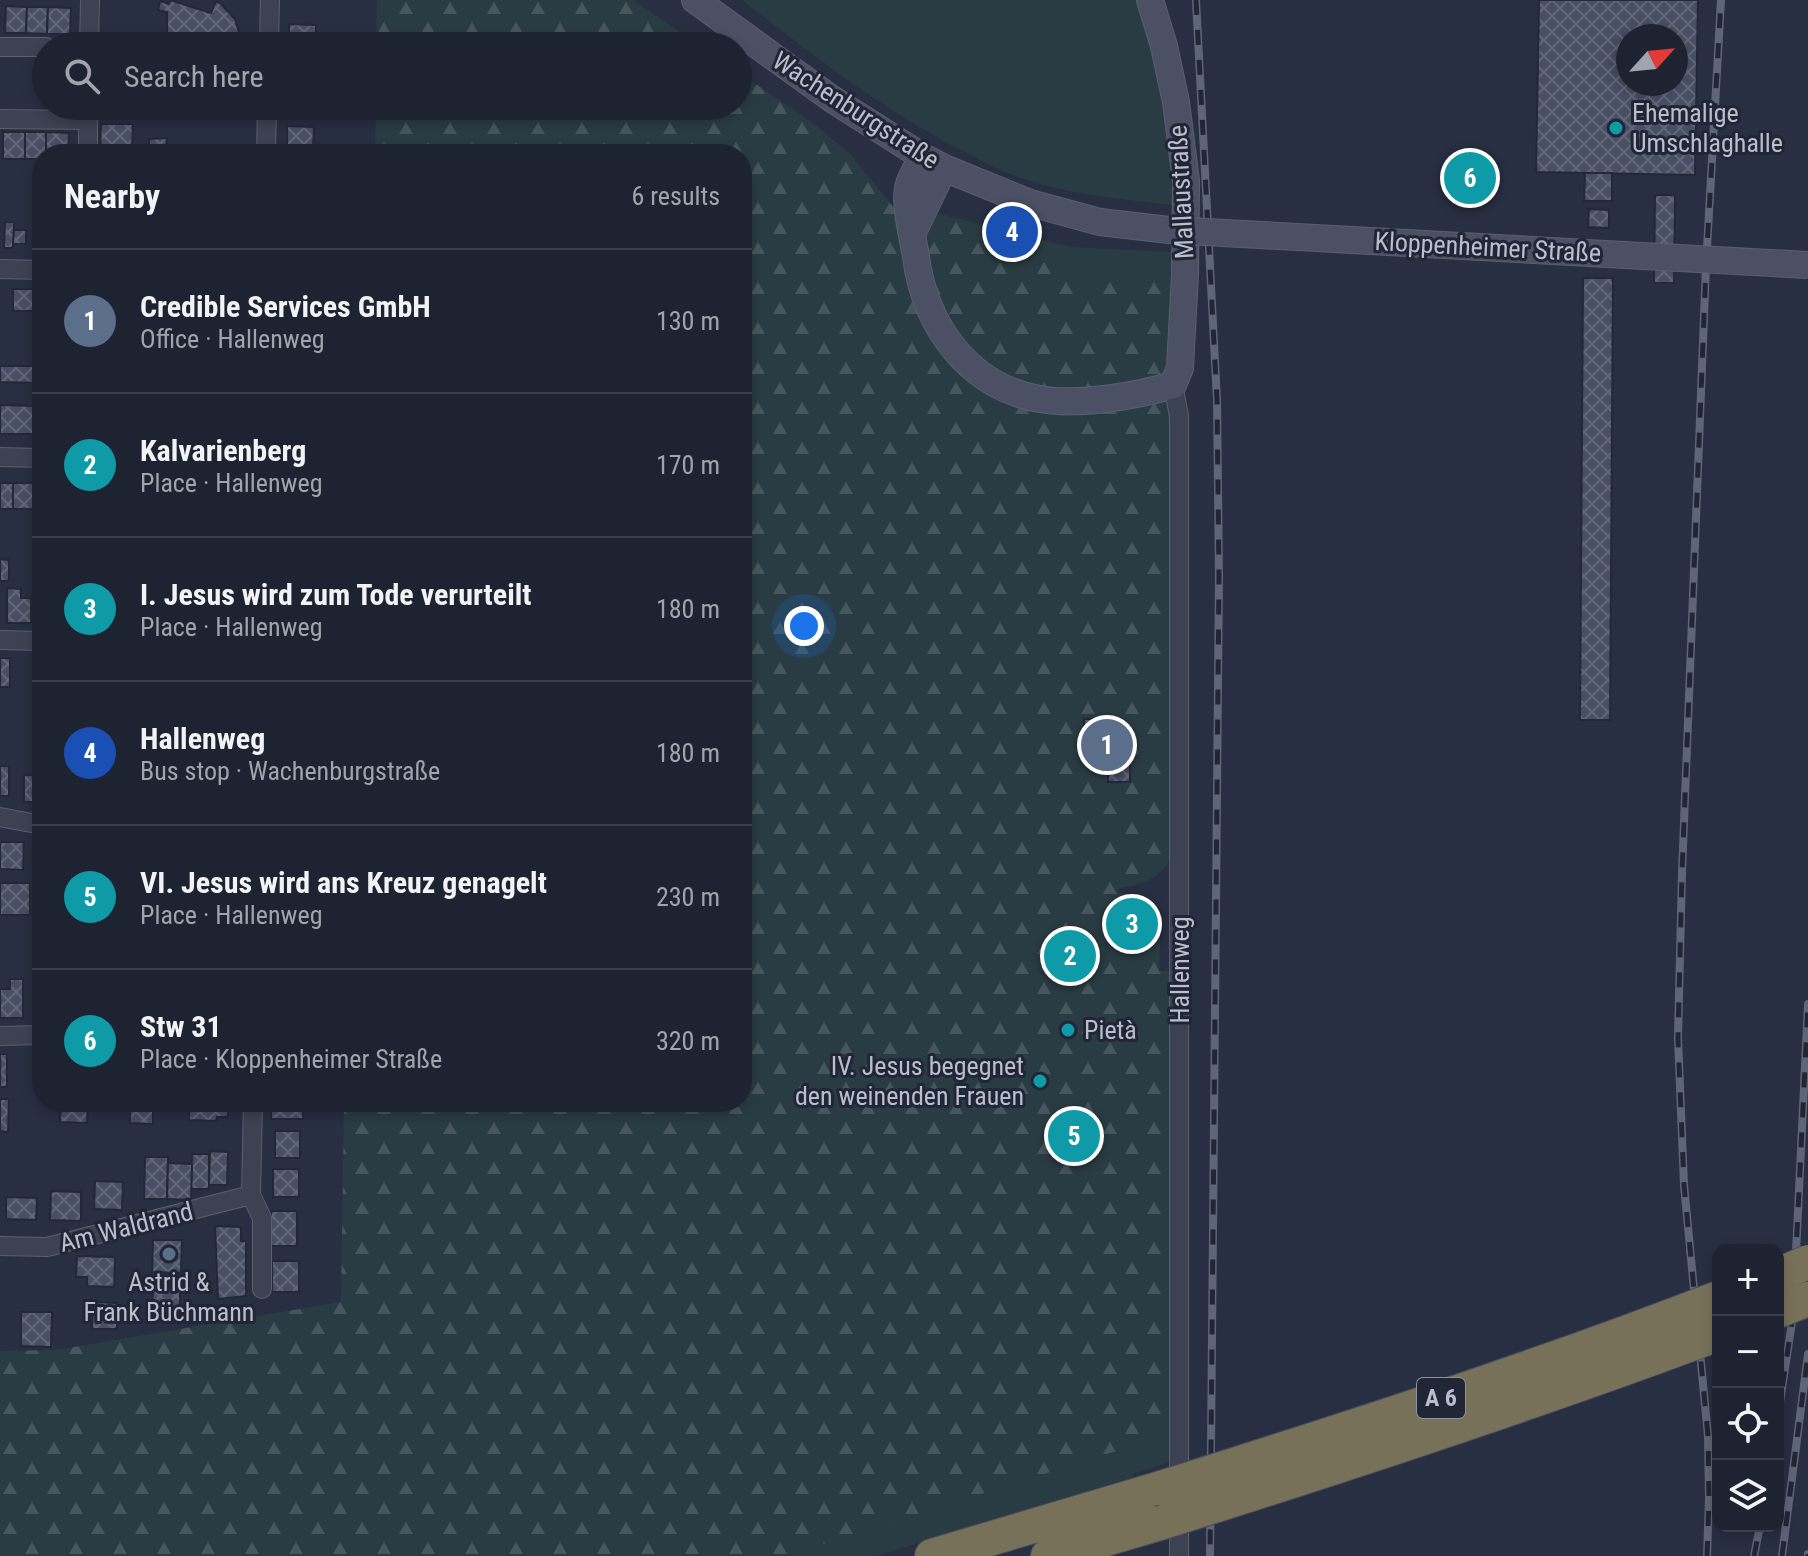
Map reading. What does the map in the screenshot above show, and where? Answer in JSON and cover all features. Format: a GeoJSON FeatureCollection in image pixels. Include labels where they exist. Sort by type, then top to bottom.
{"type":"FeatureCollection","features":[{"type":"Feature","properties":{"kind":"highway"},"geometry":{"type":"LineString","coordinates":[[1784,1272],[1808,1262]]}},
{"type":"Feature","properties":{"kind":"highway"},"geometry":{"type":"LineString","coordinates":[[1784,1309],[1808,1299]]}},
{"type":"Feature","properties":{"kind":"highway","name":"A 6"},"geometry":{"type":"LineString","coordinates":[[932,1556],[1161,1488],[1396,1413],[1614,1339],[1712,1300]]}},
{"type":"Feature","properties":{"kind":"highway","name":"A 6"},"geometry":{"type":"LineString","coordinates":[[1048,1556],[1403,1446],[1712,1336]]}},
{"type":"Feature","properties":{"kind":"main road","name":"Wachenburgstraße"},"geometry":{"type":"LineString","coordinates":[[695,0],[739,32]]}},
{"type":"Feature","properties":{"kind":"main road","name":"Mallaustraße"},"geometry":{"type":"LineString","coordinates":[[1150,0],[1176,102],[1186,181],[1180,368],[1173,385]]}},
{"type":"Feature","properties":{"kind":"main road","name":"Wachenburgstraße"},"geometry":{"type":"LineString","coordinates":[[752,41],[832,99],[933,162],[1030,203],[1100,222],[1169,230]]}},
{"type":"Feature","properties":{"kind":"main road"},"geometry":{"type":"LineString","coordinates":[[933,162],[908,186],[908,217],[927,303],[943,336],[964,361],[989,380],[1013,392],[1040,399],[1076,402],[1153,391],[1173,385]]}},
{"type":"Feature","properties":{"kind":"main road","name":"Kloppenheimer Straße"},"geometry":{"type":"LineString","coordinates":[[1169,230],[1808,265]]}},
{"type":"Feature","properties":{"kind":"street"},"geometry":{"type":"LineString","coordinates":[[89,32],[90,0]]}},
{"type":"Feature","properties":{"kind":"street"},"geometry":{"type":"LineString","coordinates":[[269,32],[270,0]]}},
{"type":"Feature","properties":{"kind":"street"},"geometry":{"type":"LineString","coordinates":[[0,47],[32,47]]}},
{"type":"Feature","properties":{"kind":"street"},"geometry":{"type":"LineString","coordinates":[[0,119],[32,117]]}},
{"type":"Feature","properties":{"kind":"street"},"geometry":{"type":"LineString","coordinates":[[88,120],[88,144]]}},
{"type":"Feature","properties":{"kind":"street"},"geometry":{"type":"LineString","coordinates":[[266,144],[267,120]]}},
{"type":"Feature","properties":{"kind":"street"},"geometry":{"type":"LineString","coordinates":[[0,269],[32,270]]}},
{"type":"Feature","properties":{"kind":"street","name":"Hallenweg"},"geometry":{"type":"LineString","coordinates":[[1173,385],[1179,416],[1179,1556]]}},
{"type":"Feature","properties":{"kind":"street"},"geometry":{"type":"LineString","coordinates":[[0,457],[32,458]]}},
{"type":"Feature","properties":{"kind":"street"},"geometry":{"type":"LineString","coordinates":[[0,640],[32,641]]}},
{"type":"Feature","properties":{"kind":"street"},"geometry":{"type":"LineString","coordinates":[[0,817],[32,823]]}},
{"type":"Feature","properties":{"kind":"street"},"geometry":{"type":"LineString","coordinates":[[0,1036],[32,1035]]}},
{"type":"Feature","properties":{"kind":"street"},"geometry":{"type":"LineString","coordinates":[[253,1112],[251,1195],[262,1218],[262,1289]]}},
{"type":"Feature","properties":{"kind":"street","name":"Am Waldrand"},"geometry":{"type":"LineString","coordinates":[[0,1246],[47,1247],[251,1195]]}},
{"type":"Feature","properties":{"kind":"green space"},"geometry":{"type":"Polygon","coordinates":[[[377,0],[633,0],[680,32],[376,32],[377,0]]]}},
{"type":"Feature","properties":{"kind":"green space"},"geometry":{"type":"Polygon","coordinates":[[[742,0],[1138,0],[1154,56],[1169,131],[1174,205],[1065,190],[991,166],[877,100],[742,0]]]}},
{"type":"Feature","properties":{"kind":"green space"},"geometry":{"type":"Polygon","coordinates":[[[752,82],[810,121],[849,153],[909,226],[940,214],[986,226],[1008,251],[1106,282],[1180,283],[1169,861],[1153,877],[1119,888],[1118,891],[1161,916],[1159,971],[1172,971],[1173,1433],[786,1556],[0,1556],[0,1351],[57,1350],[341,1302],[344,1112],[752,1112],[752,144],[375,144],[376,120],[752,120],[752,82]]]}},
{"type":"Feature","properties":{"kind":"green space"},"geometry":{"type":"Polygon","coordinates":[[[986,226],[1071,247],[1174,252],[1180,283],[1106,282],[1008,251],[986,226]]]}},
{"type":"Feature","properties":{"kind":"green space"},"geometry":{"type":"Polygon","coordinates":[[[1173,1433],[1173,1461],[1133,1474],[1133,1477],[876,1556],[786,1556],[1173,1433]]]}},
{"type":"Feature","properties":{"kind":"building"},"geometry":{"type":"Polygon","coordinates":[[[170,0],[211,13],[216,1],[235,19],[239,32],[167,32],[167,12],[158,10],[160,1],[169,4],[170,0]]]}},
{"type":"Feature","properties":{"kind":"building","name":"Ehemalige Umschlaghalle"},"geometry":{"type":"Polygon","coordinates":[[[1539,0],[1698,0],[1695,175],[1536,172],[1539,0]]]}},
{"type":"Feature","properties":{"kind":"building"},"geometry":{"type":"Polygon","coordinates":[[[6,6],[27,7],[26,33],[5,33],[6,6]]]}},
{"type":"Feature","properties":{"kind":"building"},"geometry":{"type":"Polygon","coordinates":[[[27,7],[48,7],[47,32],[26,33],[27,7]]]}},
{"type":"Feature","properties":{"kind":"building"},"geometry":{"type":"Polygon","coordinates":[[[48,7],[71,8],[70,32],[47,32],[48,7]]]}},
{"type":"Feature","properties":{"kind":"building"},"geometry":{"type":"Polygon","coordinates":[[[289,24],[316,25],[316,32],[289,32],[289,24]]]}},
{"type":"Feature","properties":{"kind":"building"},"geometry":{"type":"Polygon","coordinates":[[[101,124],[133,124],[132,144],[100,144],[101,124]]]}},
{"type":"Feature","properties":{"kind":"building"},"geometry":{"type":"Polygon","coordinates":[[[287,126],[314,127],[313,144],[287,144],[287,126]]]}},
{"type":"Feature","properties":{"kind":"building"},"geometry":{"type":"Polygon","coordinates":[[[3,132],[25,132],[25,159],[3,159],[3,132]]]}},
{"type":"Feature","properties":{"kind":"building"},"geometry":{"type":"Polygon","coordinates":[[[25,132],[46,132],[46,144],[32,144],[32,159],[25,159],[25,132]]]}},
{"type":"Feature","properties":{"kind":"building"},"geometry":{"type":"Polygon","coordinates":[[[46,132],[69,133],[68,144],[46,144],[46,132]]]}},
{"type":"Feature","properties":{"kind":"building"},"geometry":{"type":"Polygon","coordinates":[[[167,138],[167,144],[149,144],[149,139],[167,138]]]}},
{"type":"Feature","properties":{"kind":"building"},"geometry":{"type":"Polygon","coordinates":[[[1475,164],[1478,189],[1465,191],[1462,166],[1475,164]]]}},
{"type":"Feature","properties":{"kind":"building"},"geometry":{"type":"Polygon","coordinates":[[[1585,173],[1612,173],[1612,201],[1584,201],[1585,173]]]}},
{"type":"Feature","properties":{"kind":"building"},"geometry":{"type":"Polygon","coordinates":[[[1655,195],[1675,195],[1674,283],[1654,283],[1655,195]]]}},
{"type":"Feature","properties":{"kind":"building"},"geometry":{"type":"Polygon","coordinates":[[[1589,209],[1609,210],[1609,228],[1588,227],[1589,209]]]}},
{"type":"Feature","properties":{"kind":"building"},"geometry":{"type":"Polygon","coordinates":[[[5,222],[14,222],[13,248],[4,248],[5,222]]]}},
{"type":"Feature","properties":{"kind":"building"},"geometry":{"type":"Polygon","coordinates":[[[14,230],[26,230],[26,244],[13,244],[14,230]]]}},
{"type":"Feature","properties":{"kind":"building"},"geometry":{"type":"Polygon","coordinates":[[[1583,278],[1613,278],[1610,720],[1580,720],[1583,278]]]}},
{"type":"Feature","properties":{"kind":"building"},"geometry":{"type":"Polygon","coordinates":[[[13,289],[32,289],[32,311],[13,311],[13,289]]]}},
{"type":"Feature","properties":{"kind":"building"},"geometry":{"type":"Polygon","coordinates":[[[0,366],[32,366],[32,383],[0,382],[0,366]]]}},
{"type":"Feature","properties":{"kind":"building"},"geometry":{"type":"Polygon","coordinates":[[[0,405],[32,406],[32,434],[0,434],[0,405]]]}},
{"type":"Feature","properties":{"kind":"building"},"geometry":{"type":"Polygon","coordinates":[[[0,483],[13,483],[13,509],[0,509],[0,483]]]}},
{"type":"Feature","properties":{"kind":"building"},"geometry":{"type":"Polygon","coordinates":[[[13,483],[32,483],[32,509],[13,509],[13,483]]]}},
{"type":"Feature","properties":{"kind":"building"},"geometry":{"type":"Polygon","coordinates":[[[0,559],[9,560],[9,581],[0,581],[0,559]]]}},
{"type":"Feature","properties":{"kind":"building"},"geometry":{"type":"Polygon","coordinates":[[[7,588],[21,589],[21,598],[31,598],[31,623],[7,623],[7,588]]]}},
{"type":"Feature","properties":{"kind":"building"},"geometry":{"type":"Polygon","coordinates":[[[0,658],[10,658],[10,687],[0,687],[0,658]]]}},
{"type":"Feature","properties":{"kind":"building"},"geometry":{"type":"Polygon","coordinates":[[[1084,719],[1112,719],[1113,738],[1130,737],[1130,782],[1108,782],[1108,752],[1085,752],[1084,719]]]}},
{"type":"Feature","properties":{"kind":"building"},"geometry":{"type":"Polygon","coordinates":[[[0,766],[9,766],[9,796],[0,796],[0,766]]]}},
{"type":"Feature","properties":{"kind":"building"},"geometry":{"type":"Polygon","coordinates":[[[24,775],[32,775],[32,802],[24,802],[24,775]]]}},
{"type":"Feature","properties":{"kind":"building"},"geometry":{"type":"Polygon","coordinates":[[[0,842],[24,842],[23,870],[0,869],[0,842]]]}},
{"type":"Feature","properties":{"kind":"building"},"geometry":{"type":"Polygon","coordinates":[[[0,883],[30,883],[30,915],[0,915],[0,883]]]}},
{"type":"Feature","properties":{"kind":"building"},"geometry":{"type":"Polygon","coordinates":[[[10,979],[23,979],[23,1018],[0,1018],[0,989],[10,989],[10,979]]]}},
{"type":"Feature","properties":{"kind":"building"},"geometry":{"type":"Polygon","coordinates":[[[0,1054],[7,1054],[7,1087],[0,1087],[0,1054]]]}},
{"type":"Feature","properties":{"kind":"building"},"geometry":{"type":"Polygon","coordinates":[[[0,1099],[9,1099],[8,1132],[0,1131],[0,1099]]]}},
{"type":"Feature","properties":{"kind":"building"},"geometry":{"type":"Polygon","coordinates":[[[60,1112],[88,1112],[87,1123],[60,1122],[60,1112]]]}},
{"type":"Feature","properties":{"kind":"building"},"geometry":{"type":"Polygon","coordinates":[[[130,1112],[153,1112],[153,1124],[130,1123],[130,1112]]]}},
{"type":"Feature","properties":{"kind":"building"},"geometry":{"type":"Polygon","coordinates":[[[189,1112],[228,1112],[228,1117],[217,1117],[216,1121],[189,1120],[189,1112]]]}},
{"type":"Feature","properties":{"kind":"building"},"geometry":{"type":"Polygon","coordinates":[[[271,1112],[303,1112],[303,1119],[271,1119],[271,1112]]]}},
{"type":"Feature","properties":{"kind":"building"},"geometry":{"type":"Polygon","coordinates":[[[275,1131],[300,1131],[300,1158],[275,1158],[275,1131]]]}},
{"type":"Feature","properties":{"kind":"building"},"geometry":{"type":"Polygon","coordinates":[[[210,1151],[228,1152],[227,1185],[209,1185],[210,1151]]]}},
{"type":"Feature","properties":{"kind":"building"},"geometry":{"type":"Polygon","coordinates":[[[192,1154],[209,1154],[209,1189],[191,1189],[192,1154]]]}},
{"type":"Feature","properties":{"kind":"building"},"geometry":{"type":"Polygon","coordinates":[[[145,1157],[168,1157],[167,1199],[144,1199],[145,1157]]]}},
{"type":"Feature","properties":{"kind":"building"},"geometry":{"type":"Polygon","coordinates":[[[168,1163],[192,1164],[191,1200],[167,1199],[168,1163]]]}},
{"type":"Feature","properties":{"kind":"building"},"geometry":{"type":"Polygon","coordinates":[[[273,1169],[299,1169],[299,1197],[273,1197],[273,1169]]]}},
{"type":"Feature","properties":{"kind":"building"},"geometry":{"type":"Polygon","coordinates":[[[95,1181],[123,1182],[122,1210],[94,1209],[95,1181]]]}},
{"type":"Feature","properties":{"kind":"building"},"geometry":{"type":"Polygon","coordinates":[[[51,1191],[81,1192],[81,1221],[50,1220],[51,1191]]]}},
{"type":"Feature","properties":{"kind":"building"},"geometry":{"type":"Polygon","coordinates":[[[6,1197],[37,1198],[36,1220],[6,1219],[6,1197]]]}},
{"type":"Feature","properties":{"kind":"building"},"geometry":{"type":"Polygon","coordinates":[[[271,1211],[297,1211],[297,1246],[271,1246],[271,1211]]]}},
{"type":"Feature","properties":{"kind":"building"},"geometry":{"type":"Polygon","coordinates":[[[215,1226],[241,1227],[241,1241],[246,1241],[246,1296],[218,1299],[215,1226]]]}},
{"type":"Feature","properties":{"kind":"building"},"geometry":{"type":"Polygon","coordinates":[[[153,1240],[182,1240],[181,1273],[152,1272],[153,1240]]]}},
{"type":"Feature","properties":{"kind":"building"},"geometry":{"type":"Polygon","coordinates":[[[77,1256],[115,1257],[114,1287],[87,1286],[87,1277],[76,1277],[77,1256]]]}},
{"type":"Feature","properties":{"kind":"building"},"geometry":{"type":"Polygon","coordinates":[[[272,1261],[299,1261],[299,1292],[272,1292],[272,1261]]]}},
{"type":"Feature","properties":{"kind":"building"},"geometry":{"type":"Polygon","coordinates":[[[153,1286],[180,1286],[180,1317],[152,1316],[153,1286]]]}},
{"type":"Feature","properties":{"kind":"building"},"geometry":{"type":"Polygon","coordinates":[[[93,1302],[117,1303],[117,1329],[92,1329],[93,1302]]]}},
{"type":"Feature","properties":{"kind":"building"},"geometry":{"type":"Polygon","coordinates":[[[21,1312],[52,1312],[51,1347],[21,1346],[21,1312]]]}},
{"type":"Feature","properties":{"kind":"railway"},"geometry":{"type":"LineString","coordinates":[[1196,0],[1217,400],[1219,576],[1210,1556]]}},
{"type":"Feature","properties":{"kind":"railway"},"geometry":{"type":"LineString","coordinates":[[1707,1556],[1708,1436],[1684,1185],[1678,1038],[1706,266],[1721,0]]}},
{"type":"Feature","properties":{"kind":"railway"},"geometry":{"type":"LineString","coordinates":[[1782,1388],[1793,1315],[1808,1004]]}},
{"type":"Feature","properties":{"kind":"railway"},"geometry":{"type":"LineString","coordinates":[[1782,1556],[1808,1354]]}},
{"type":"Feature","properties":{"kind":"railway"},"geometry":{"type":"LineString","coordinates":[[1754,1556],[1759,1532]]}},
{"type":"Feature","properties":{"kind":"place","name":"Ehemalige Umschlaghalle"},"geometry":{"type":"Point","coordinates":[1616,128]}},
{"type":"Feature","properties":{"kind":"place","name":"Stw 31"},"geometry":{"type":"Point","coordinates":[1470,178]}},
{"type":"Feature","properties":{"kind":"place","name":"Hallenweg"},"geometry":{"type":"Point","coordinates":[1012,232]}},
{"type":"Feature","properties":{"kind":"place","name":"Credible Services GmbH"},"geometry":{"type":"Point","coordinates":[1107,745]}},
{"type":"Feature","properties":{"kind":"place","name":"I. Jesus wird zum Tode verurteilt"},"geometry":{"type":"Point","coordinates":[1132,924]}},
{"type":"Feature","properties":{"kind":"place","name":"Kalvarienberg"},"geometry":{"type":"Point","coordinates":[1070,956]}},
{"type":"Feature","properties":{"kind":"place","name":"Pietà"},"geometry":{"type":"Point","coordinates":[1068,1030]}},
{"type":"Feature","properties":{"kind":"place","name":"IV. Jesus begegnet den weinenden Frauen"},"geometry":{"type":"Point","coordinates":[1040,1081]}},
{"type":"Feature","properties":{"kind":"place","name":"VI. Jesus wird ans Kreuz genagelt"},"geometry":{"type":"Point","coordinates":[1074,1136]}},
{"type":"Feature","properties":{"kind":"place","name":"Astrid & Frank Büchmann"},"geometry":{"type":"Point","coordinates":[169,1254]}}]}
